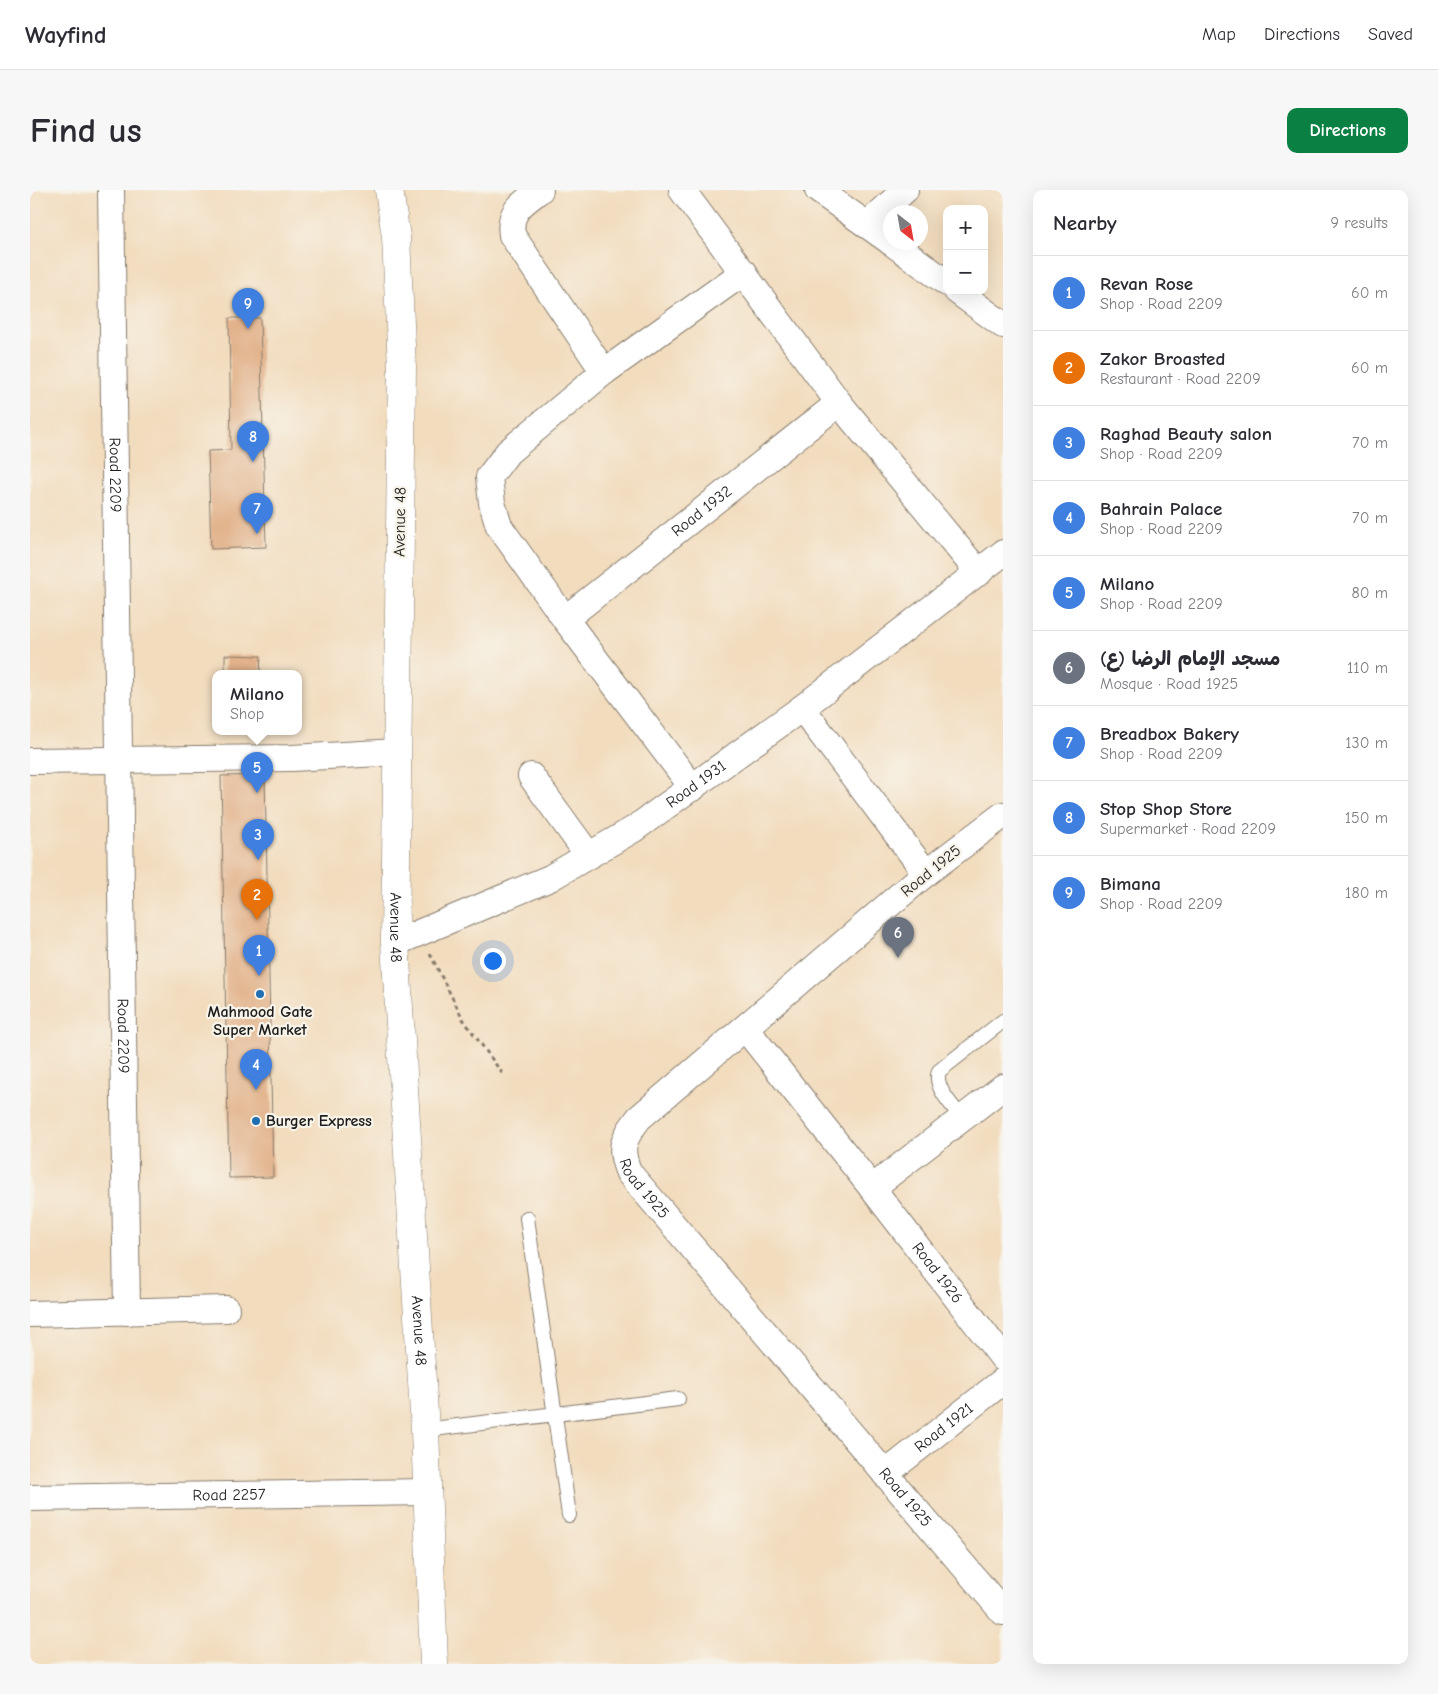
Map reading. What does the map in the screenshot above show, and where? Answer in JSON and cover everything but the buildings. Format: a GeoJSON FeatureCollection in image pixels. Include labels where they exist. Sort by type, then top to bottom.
{"type":"FeatureCollection","features":[{"type":"Feature","properties":{"kind":"street","name":"Road 2209"},"geometry":{"type":"LineString","coordinates":[[111,190],[127,1312]]}},
{"type":"Feature","properties":{"kind":"street","name":"Avenue 48"},"geometry":{"type":"LineString","coordinates":[[389,190],[396,237],[402,367],[397,752],[407,938],[434,1664]]}},
{"type":"Feature","properties":{"kind":"street"},"geometry":{"type":"LineString","coordinates":[[540,190],[518,206],[512,216],[512,235],[604,372]]}},
{"type":"Feature","properties":{"kind":"street"},"geometry":{"type":"LineString","coordinates":[[682,190],[839,403],[979,573]]}},
{"type":"Feature","properties":{"kind":"street"},"geometry":{"type":"LineString","coordinates":[[818,190],[883,236]]}},
{"type":"Feature","properties":{"kind":"street"},"geometry":{"type":"LineString","coordinates":[[868,225],[905,190]]}},
{"type":"Feature","properties":{"kind":"street"},"geometry":{"type":"LineString","coordinates":[[902,250],[943,281]]}},
{"type":"Feature","properties":{"kind":"street"},"geometry":{"type":"LineString","coordinates":[[693,788],[565,619],[499,526],[492,503],[490,477],[508,452],[604,372],[744,272]]}},
{"type":"Feature","properties":{"kind":"street"},"geometry":{"type":"LineString","coordinates":[[962,295],[1003,325]]}},
{"type":"Feature","properties":{"kind":"street","name":"Road 1932"},"geometry":{"type":"LineString","coordinates":[[565,619],[839,403]]}},
{"type":"Feature","properties":{"kind":"street","name":"Road 1931"},"geometry":{"type":"LineString","coordinates":[[407,938],[550,878],[634,829],[802,708],[979,573],[1003,552]]}},
{"type":"Feature","properties":{"kind":"street"},"geometry":{"type":"LineString","coordinates":[[802,708],[926,873]]}},
{"type":"Feature","properties":{"kind":"street"},"geometry":{"type":"LineString","coordinates":[[30,761],[292,758],[397,752]]}},
{"type":"Feature","properties":{"kind":"street"},"geometry":{"type":"LineString","coordinates":[[531,776],[589,856]]}},
{"type":"Feature","properties":{"kind":"street","name":"Road 1925"},"geometry":{"type":"LineString","coordinates":[[1003,815],[926,873],[746,1029],[639,1118],[622,1145],[623,1160],[629,1173],[1003,1612]]}},
{"type":"Feature","properties":{"kind":"street","name":"Road 1926"},"geometry":{"type":"LineString","coordinates":[[746,1029],[1003,1358]]}},
{"type":"Feature","properties":{"kind":"street"},"geometry":{"type":"LineString","coordinates":[[872,1188],[1003,1087]]}},
{"type":"Feature","properties":{"kind":"street"},"geometry":{"type":"LineString","coordinates":[[30,1314],[226,1309]]}},
{"type":"Feature","properties":{"kind":"street","name":"Road 1921"},"geometry":{"type":"LineString","coordinates":[[885,1474],[1003,1381]]}},
{"type":"Feature","properties":{"kind":"street","name":"Road 2257"},"geometry":{"type":"LineString","coordinates":[[30,1498],[428,1492]]}},
{"type":"Feature","properties":{"kind":"lane"},"geometry":{"type":"LineString","coordinates":[[962,1118],[939,1087],[937,1076],[943,1067],[1003,1021]]}},
{"type":"Feature","properties":{"kind":"lane"},"geometry":{"type":"LineString","coordinates":[[527,1218],[569,1515]]}},
{"type":"Feature","properties":{"kind":"lane"},"geometry":{"type":"LineString","coordinates":[[425,1430],[678,1399]]}},
{"type":"Feature","properties":{"kind":"path"},"geometry":{"type":"LineString","coordinates":[[407,938],[504,1076]]}},
{"type":"Feature","properties":{"kind":"place","name":"Bimana"},"geometry":{"type":"Point","coordinates":[248,329]}},
{"type":"Feature","properties":{"kind":"place","name":"Stop Shop Store"},"geometry":{"type":"Point","coordinates":[253,462]}},
{"type":"Feature","properties":{"kind":"place","name":"Breadbox Bakery"},"geometry":{"type":"Point","coordinates":[257,534]}},
{"type":"Feature","properties":{"kind":"place","name":"Milano"},"geometry":{"type":"Point","coordinates":[257,793]}},
{"type":"Feature","properties":{"kind":"place","name":"Raghad Beauty salon"},"geometry":{"type":"Point","coordinates":[258,860]}},
{"type":"Feature","properties":{"kind":"place","name":"Zakor Broasted"},"geometry":{"type":"Point","coordinates":[257,920]}},
{"type":"Feature","properties":{"kind":"place","name":"مسجد الإمام الرضا (ع)"},"geometry":{"type":"Point","coordinates":[898,958]}},
{"type":"Feature","properties":{"kind":"place","name":"Revan Rose"},"geometry":{"type":"Point","coordinates":[259,976]}},
{"type":"Feature","properties":{"kind":"place","name":"Mahmood Gate Super Market"},"geometry":{"type":"Point","coordinates":[260,994]}},
{"type":"Feature","properties":{"kind":"place","name":"Bahrain Palace"},"geometry":{"type":"Point","coordinates":[256,1090]}},
{"type":"Feature","properties":{"kind":"place","name":"Burger Express"},"geometry":{"type":"Point","coordinates":[256,1121]}}]}
